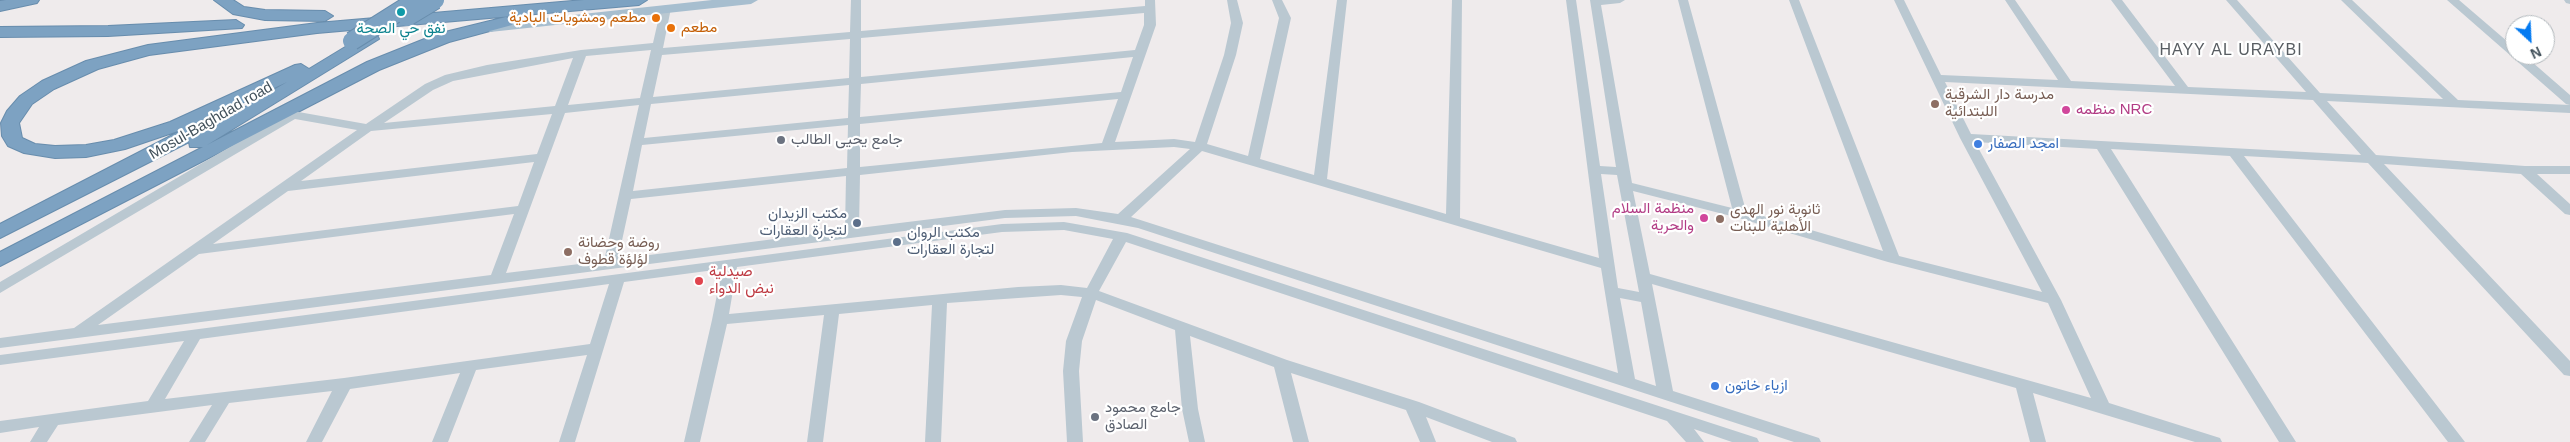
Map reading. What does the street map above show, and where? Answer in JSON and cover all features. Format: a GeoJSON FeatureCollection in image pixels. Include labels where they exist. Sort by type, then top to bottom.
{"type":"FeatureCollection","features":[{"type":"Feature","properties":{"kind":"highway"},"geometry":{"type":"LineString","coordinates":[[0,6],[31,0]]}},
{"type":"Feature","properties":{"kind":"highway"},"geometry":{"type":"LineString","coordinates":[[222,0],[239,11],[265,15],[369,15]]}},
{"type":"Feature","properties":{"kind":"highway","name":"Mosul-Baghdad road"},"geometry":{"type":"LineString","coordinates":[[0,232],[168,146],[352,41],[417,0]]}},
{"type":"Feature","properties":{"kind":"highway"},"geometry":{"type":"LineString","coordinates":[[0,251],[188,149],[371,40],[434,0]]}},
{"type":"Feature","properties":{"kind":"highway"},"geometry":{"type":"LineString","coordinates":[[491,4],[517,0]]}},
{"type":"Feature","properties":{"kind":"highway"},"geometry":{"type":"LineString","coordinates":[[0,32],[187,28],[369,15],[532,0]]}},
{"type":"Feature","properties":{"kind":"highway"},"geometry":{"type":"LineString","coordinates":[[0,41],[140,38],[317,28],[639,0]]}},
{"type":"Feature","properties":{"kind":"highway"},"geometry":{"type":"LineString","coordinates":[[0,260],[373,66],[420,46],[462,32],[516,19],[600,4]]}},
{"type":"Feature","properties":{"kind":"highway"},"geometry":{"type":"LineString","coordinates":[[300,69],[176,126],[118,145],[86,151],[55,152],[31,149],[15,142],[11,136],[10,123],[13,115],[26,100],[48,85],[92,65],[127,55],[173,46],[317,28]]}},
{"type":"Feature","properties":{"kind":"main road"},"geometry":{"type":"LineString","coordinates":[[462,32],[530,22],[750,0]]}},
{"type":"Feature","properties":{"kind":"street"},"geometry":{"type":"LineString","coordinates":[[852,234],[856,0]]}},
{"type":"Feature","properties":{"kind":"street"},"geometry":{"type":"LineString","coordinates":[[1121,219],[1200,146],[1225,72],[1237,23],[1232,0]]}},
{"type":"Feature","properties":{"kind":"street"},"geometry":{"type":"LineString","coordinates":[[1253,162],[1284,18],[1277,0]]}},
{"type":"Feature","properties":{"kind":"street"},"geometry":{"type":"LineString","coordinates":[[1320,181],[1342,0]]}},
{"type":"Feature","properties":{"kind":"street"},"geometry":{"type":"LineString","coordinates":[[1452,220],[1456,0]]}},
{"type":"Feature","properties":{"kind":"street"},"geometry":{"type":"LineString","coordinates":[[1571,0],[1611,292],[1628,382]]}},
{"type":"Feature","properties":{"kind":"street"},"geometry":{"type":"LineString","coordinates":[[1620,0],[1596,1],[1624,178],[1666,394]]}},
{"type":"Feature","properties":{"kind":"street"},"geometry":{"type":"LineString","coordinates":[[1683,0],[1740,214]]}},
{"type":"Feature","properties":{"kind":"street"},"geometry":{"type":"LineString","coordinates":[[1794,0],[1892,259]]}},
{"type":"Feature","properties":{"kind":"street"},"geometry":{"type":"LineString","coordinates":[[1899,0],[1966,138],[2054,300],[2104,407]]}},
{"type":"Feature","properties":{"kind":"street"},"geometry":{"type":"LineString","coordinates":[[2010,0],[2066,83]]}},
{"type":"Feature","properties":{"kind":"street"},"geometry":{"type":"LineString","coordinates":[[2116,0],[2183,88]]}},
{"type":"Feature","properties":{"kind":"street"},"geometry":{"type":"LineString","coordinates":[[2231,0],[2318,95],[2372,159],[2570,371]]}},
{"type":"Feature","properties":{"kind":"street"},"geometry":{"type":"LineString","coordinates":[[2346,0],[2454,103]]}},
{"type":"Feature","properties":{"kind":"street"},"geometry":{"type":"LineString","coordinates":[[2452,0],[2505,45]]}},
{"type":"Feature","properties":{"kind":"street"},"geometry":{"type":"LineString","coordinates":[[77,333],[429,87],[449,78],[487,69],[581,54],[856,34],[1150,5],[1150,25],[1108,145]]}},
{"type":"Feature","properties":{"kind":"street"},"geometry":{"type":"LineString","coordinates":[[567,442],[596,348],[614,272],[626,196],[666,8]]}},
{"type":"Feature","properties":{"kind":"street"},"geometry":{"type":"LineString","coordinates":[[0,288],[293,115],[368,128],[1140,53]]}},
{"type":"Feature","properties":{"kind":"street"},"geometry":{"type":"LineString","coordinates":[[497,279],[581,54]]}},
{"type":"Feature","properties":{"kind":"street"},"geometry":{"type":"LineString","coordinates":[[2529,65],[2570,101]]}},
{"type":"Feature","properties":{"kind":"street"},"geometry":{"type":"LineString","coordinates":[[1937,78],[2183,88],[2570,109]]}},
{"type":"Feature","properties":{"kind":"street"},"geometry":{"type":"LineString","coordinates":[[637,142],[1126,95]]}},
{"type":"Feature","properties":{"kind":"street"},"geometry":{"type":"LineString","coordinates":[[1966,138],[2372,159],[2525,170],[2570,170]]}},
{"type":"Feature","properties":{"kind":"street"},"geometry":{"type":"LineString","coordinates":[[626,196],[1108,145],[1174,143],[1200,146],[1607,265]]}},
{"type":"Feature","properties":{"kind":"street"},"geometry":{"type":"LineString","coordinates":[[2102,144],[2288,442]]}},
{"type":"Feature","properties":{"kind":"street"},"geometry":{"type":"LineString","coordinates":[[2234,152],[2457,442]]}},
{"type":"Feature","properties":{"kind":"street"},"geometry":{"type":"LineString","coordinates":[[283,188],[543,157]]}},
{"type":"Feature","properties":{"kind":"street"},"geometry":{"type":"LineString","coordinates":[[1593,169],[1892,259],[2054,300]]}},
{"type":"Feature","properties":{"kind":"street"},"geometry":{"type":"LineString","coordinates":[[2525,170],[2570,211]]}},
{"type":"Feature","properties":{"kind":"street"},"geometry":{"type":"LineString","coordinates":[[194,250],[523,209]]}},
{"type":"Feature","properties":{"kind":"street"},"geometry":{"type":"LineString","coordinates":[[0,360],[525,291],[614,272],[852,234],[1029,212],[1076,212],[1121,219],[1813,442]]}},
{"type":"Feature","properties":{"kind":"street"},"geometry":{"type":"LineString","coordinates":[[0,343],[497,279],[563,272],[614,272],[730,264],[1023,226],[1071,227],[1122,236],[1751,442]]}},
{"type":"Feature","properties":{"kind":"street"},"geometry":{"type":"LineString","coordinates":[[866,246],[902,237],[908,231],[901,228]]}},
{"type":"Feature","properties":{"kind":"street"},"geometry":{"type":"LineString","coordinates":[[1075,442],[1071,371],[1074,341],[1091,293],[1122,236]]}},
{"type":"Feature","properties":{"kind":"street"},"geometry":{"type":"LineString","coordinates":[[692,442],[720,320],[730,264]]}},
{"type":"Feature","properties":{"kind":"street"},"geometry":{"type":"LineString","coordinates":[[525,291],[522,291],[519,286],[524,281],[563,272]]}},
{"type":"Feature","properties":{"kind":"street"},"geometry":{"type":"LineString","coordinates":[[1642,276],[2104,407],[2197,440],[2214,442]]}},
{"type":"Feature","properties":{"kind":"street"},"geometry":{"type":"LineString","coordinates":[[720,320],[1018,292],[1061,290],[1091,293],[1281,364],[1413,406],[1509,442]]}},
{"type":"Feature","properties":{"kind":"street"},"geometry":{"type":"LineString","coordinates":[[1611,292],[1646,298]]}},
{"type":"Feature","properties":{"kind":"street"},"geometry":{"type":"LineString","coordinates":[[933,442],[940,300]]}},
{"type":"Feature","properties":{"kind":"street"},"geometry":{"type":"LineString","coordinates":[[815,442],[832,310]]}},
{"type":"Feature","properties":{"kind":"street"},"geometry":{"type":"LineString","coordinates":[[1401,326],[1410,312]]}},
{"type":"Feature","properties":{"kind":"street"},"geometry":{"type":"LineString","coordinates":[[1182,328],[1190,409],[1197,442]]}},
{"type":"Feature","properties":{"kind":"street"},"geometry":{"type":"LineString","coordinates":[[153,406],[195,335]]}},
{"type":"Feature","properties":{"kind":"street"},"geometry":{"type":"LineString","coordinates":[[0,427],[153,406],[344,384],[596,348]]}},
{"type":"Feature","properties":{"kind":"street"},"geometry":{"type":"LineString","coordinates":[[1281,364],[1301,442]]}},
{"type":"Feature","properties":{"kind":"street"},"geometry":{"type":"LineString","coordinates":[[440,442],[470,367]]}},
{"type":"Feature","properties":{"kind":"street"},"geometry":{"type":"LineString","coordinates":[[314,442],[344,384]]}},
{"type":"Feature","properties":{"kind":"street"},"geometry":{"type":"LineString","coordinates":[[2023,384],[2038,442]]}},
{"type":"Feature","properties":{"kind":"street"},"geometry":{"type":"LineString","coordinates":[[197,442],[224,398]]}},
{"type":"Feature","properties":{"kind":"street"},"geometry":{"type":"LineString","coordinates":[[1413,406],[1428,442]]}},
{"type":"Feature","properties":{"kind":"street"},"geometry":{"type":"LineString","coordinates":[[1672,416],[1696,442]]}},
{"type":"Feature","properties":{"kind":"street"},"geometry":{"type":"LineString","coordinates":[[38,442],[53,420]]}},
{"type":"Feature","properties":{"kind":"place","name":"نفق حي الصحة"},"geometry":{"type":"Point","coordinates":[401,12]}},
{"type":"Feature","properties":{"kind":"place","name":"مطعم ومشويات البادية"},"geometry":{"type":"Point","coordinates":[656,18]}},
{"type":"Feature","properties":{"kind":"place","name":"مطعم"},"geometry":{"type":"Point","coordinates":[671,28]}},
{"type":"Feature","properties":{"kind":"place","name":"مدرسة دار الشرقية اللبتدائية"},"geometry":{"type":"Point","coordinates":[1935,104]}},
{"type":"Feature","properties":{"kind":"place","name":"منظمه NRC"},"geometry":{"type":"Point","coordinates":[2066,110]}},
{"type":"Feature","properties":{"kind":"place","name":"جامع يحيى الطالب"},"geometry":{"type":"Point","coordinates":[781,140]}},
{"type":"Feature","properties":{"kind":"place","name":"امجد الصفار"},"geometry":{"type":"Point","coordinates":[1978,144]}},
{"type":"Feature","properties":{"kind":"place","name":"منظمة السلام والحرية"},"geometry":{"type":"Point","coordinates":[1704,218]}},
{"type":"Feature","properties":{"kind":"place","name":"ثانوية نور الهدى الأهلية للبنات"},"geometry":{"type":"Point","coordinates":[1720,219]}},
{"type":"Feature","properties":{"kind":"place","name":"مكتب الزيدان لتجارة العقارات"},"geometry":{"type":"Point","coordinates":[857,223]}},
{"type":"Feature","properties":{"kind":"place","name":"مكتب الروان لتجارة العقارات"},"geometry":{"type":"Point","coordinates":[897,242]}},
{"type":"Feature","properties":{"kind":"place","name":"روضة وحضانة لؤلؤة قطوف"},"geometry":{"type":"Point","coordinates":[568,252]}},
{"type":"Feature","properties":{"kind":"place","name":"صيدلية نبض الدواء"},"geometry":{"type":"Point","coordinates":[699,281]}},
{"type":"Feature","properties":{"kind":"place","name":"ازياء خاتون"},"geometry":{"type":"Point","coordinates":[1715,386]}},
{"type":"Feature","properties":{"kind":"place","name":"جامع محمود الصادق"},"geometry":{"type":"Point","coordinates":[1095,417]}},
{"type":"Feature","properties":{"kind":"district","name":"HAYY AL URAYBI"},"geometry":{"type":"Point","coordinates":[2231,51]}}]}
